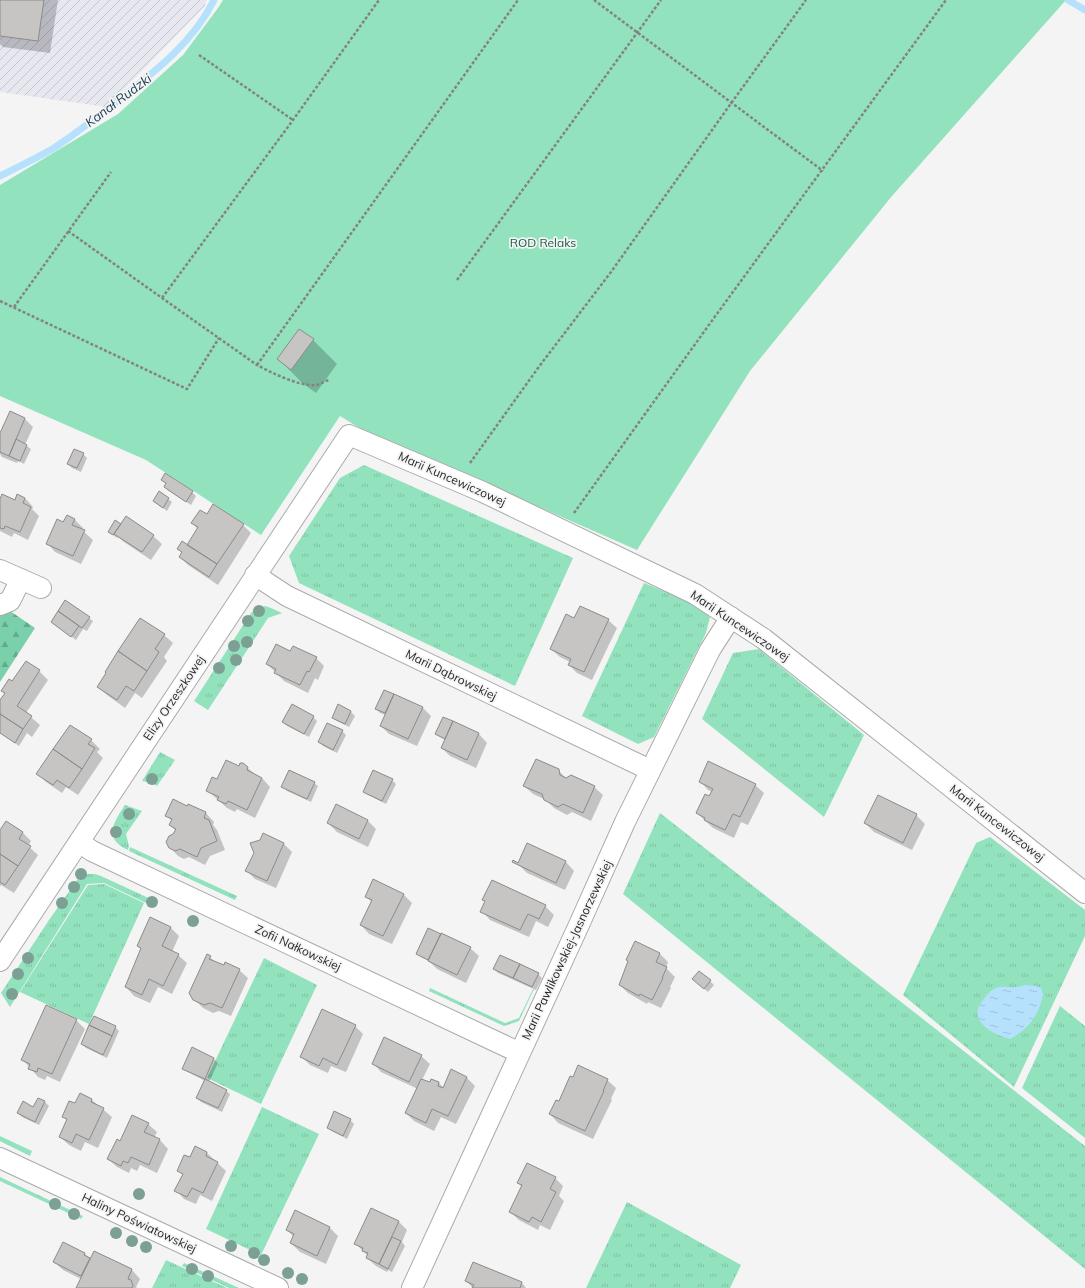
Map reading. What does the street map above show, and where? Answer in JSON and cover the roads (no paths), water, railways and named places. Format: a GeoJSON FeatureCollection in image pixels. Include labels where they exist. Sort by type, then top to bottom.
{"type":"FeatureCollection","features":[{"type":"Feature","properties":{"kind":"street","name":"Elizy Orzeszkowej"},"geometry":{"type":"LineString","coordinates":[[0,961],[349,435]]}},
{"type":"Feature","properties":{"kind":"street","name":"Marii Kuncewiczowej"},"geometry":{"type":"LineString","coordinates":[[349,435],[504,502],[695,594],[764,639],[1085,893]]}},
{"type":"Feature","properties":{"kind":"street"},"geometry":{"type":"LineString","coordinates":[[0,570],[41,588]]}},
{"type":"Feature","properties":{"kind":"street","name":"Marii Dąbrowskiej"},"geometry":{"type":"LineString","coordinates":[[255,575],[287,596],[650,770]]}},
{"type":"Feature","properties":{"kind":"street"},"geometry":{"type":"LineString","coordinates":[[0,604],[10,601],[21,579]]}},
{"type":"Feature","properties":{"kind":"street","name":"Marii Pawlikowskiej-Jasnorzewskiej"},"geometry":{"type":"LineString","coordinates":[[412,1288],[625,822],[710,650],[731,617]]}},
{"type":"Feature","properties":{"kind":"street","name":"Zofii Nałkowskiej"},"geometry":{"type":"LineString","coordinates":[[79,842],[99,854],[520,1053]]}},
{"type":"Feature","properties":{"kind":"street","name":"Haliny Poświatowskiej"},"geometry":{"type":"LineString","coordinates":[[0,1158],[278,1288]]}},
{"type":"Feature","properties":{"kind":"water"},"geometry":{"type":"Polygon","coordinates":[[[1025,985],[1041,988],[1043,994],[1036,1015],[1028,1026],[1010,1039],[996,1034],[983,1025],[979,1020],[979,1007],[990,992],[999,987],[1017,987],[1025,985]]]}},
{"type":"Feature","properties":{"kind":"waterway","name":"Kanał Rudzki"},"geometry":{"type":"LineString","coordinates":[[0,176],[54,148],[144,80],[184,44],[205,16],[214,0]]}},
{"type":"Feature","properties":{"kind":"waterway"},"geometry":{"type":"LineString","coordinates":[[1068,0],[1085,10]]}},
{"type":"Feature","properties":{"kind":"park label","name":"ROD Relaks"},"geometry":{"type":"Point","coordinates":[543,243]}}]}
